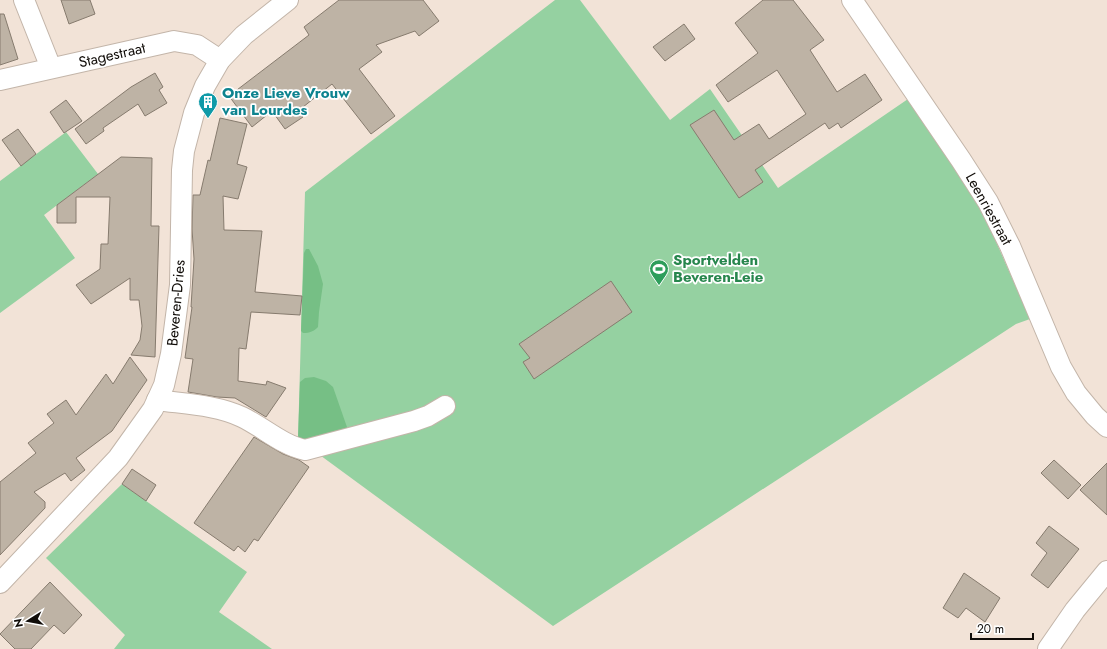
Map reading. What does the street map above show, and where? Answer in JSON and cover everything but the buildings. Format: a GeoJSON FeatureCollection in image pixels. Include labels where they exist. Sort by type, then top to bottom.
{"type":"FeatureCollection","features":[{"type":"Feature","properties":{"kind":"street"},"geometry":{"type":"LineString","coordinates":[[24,0],[51,68]]}},
{"type":"Feature","properties":{"kind":"street","name":"Beveren-Dries"},"geometry":{"type":"LineString","coordinates":[[0,583],[118,458],[158,400],[164,385],[171,354],[180,285],[181,189],[184,150],[194,113],[205,86],[220,60],[244,35],[288,0]]}},
{"type":"Feature","properties":{"kind":"street","name":"Leenriestraat"},"geometry":{"type":"LineString","coordinates":[[852,0],[944,134],[988,202],[1010,246],[1061,367],[1076,393],[1095,416],[1107,427]]}},
{"type":"Feature","properties":{"kind":"street","name":"Stagestraat"},"geometry":{"type":"LineString","coordinates":[[0,80],[174,41],[196,45],[220,60]]}},
{"type":"Feature","properties":{"kind":"street"},"geometry":{"type":"LineString","coordinates":[[158,400],[214,408],[241,416],[294,447],[305,450],[414,421],[428,416],[445,406]]}},
{"type":"Feature","properties":{"kind":"street"},"geometry":{"type":"LineString","coordinates":[[1048,649],[1075,610],[1107,572]]}},
{"type":"Feature","properties":{"kind":"green space","name":"Sportvelden Beveren-Leie"},"geometry":{"type":"Polygon","coordinates":[[[555,0],[580,0],[670,120],[710,89],[778,188],[908,99],[967,184],[987,221],[1030,319],[1016,324],[553,626],[298,439],[305,192],[555,0]]]}},
{"type":"Feature","properties":{"kind":"green space"},"geometry":{"type":"Polygon","coordinates":[[[66,132],[98,174],[44,215],[75,258],[0,313],[0,181],[66,132]]]}},
{"type":"Feature","properties":{"kind":"green space"},"geometry":{"type":"Polygon","coordinates":[[[306,249],[309,249],[318,266],[323,284],[318,327],[312,332],[303,333],[301,331],[304,253],[306,249]]]}},
{"type":"Feature","properties":{"kind":"green space"},"geometry":{"type":"Polygon","coordinates":[[[314,377],[326,381],[333,387],[348,430],[304,443],[298,439],[300,382],[305,378],[314,377]]]}},
{"type":"Feature","properties":{"kind":"green space"},"geometry":{"type":"Polygon","coordinates":[[[122,484],[247,572],[219,612],[272,649],[114,649],[125,635],[46,558],[122,484]]]}},
{"type":"Feature","properties":{"kind":"place","name":"Onze Lieve Vrouw van Lourdes"},"geometry":{"type":"Point","coordinates":[208,119]}},
{"type":"Feature","properties":{"kind":"place","name":"Sportvelden Beveren-Leie"},"geometry":{"type":"Point","coordinates":[659,286]}}]}
